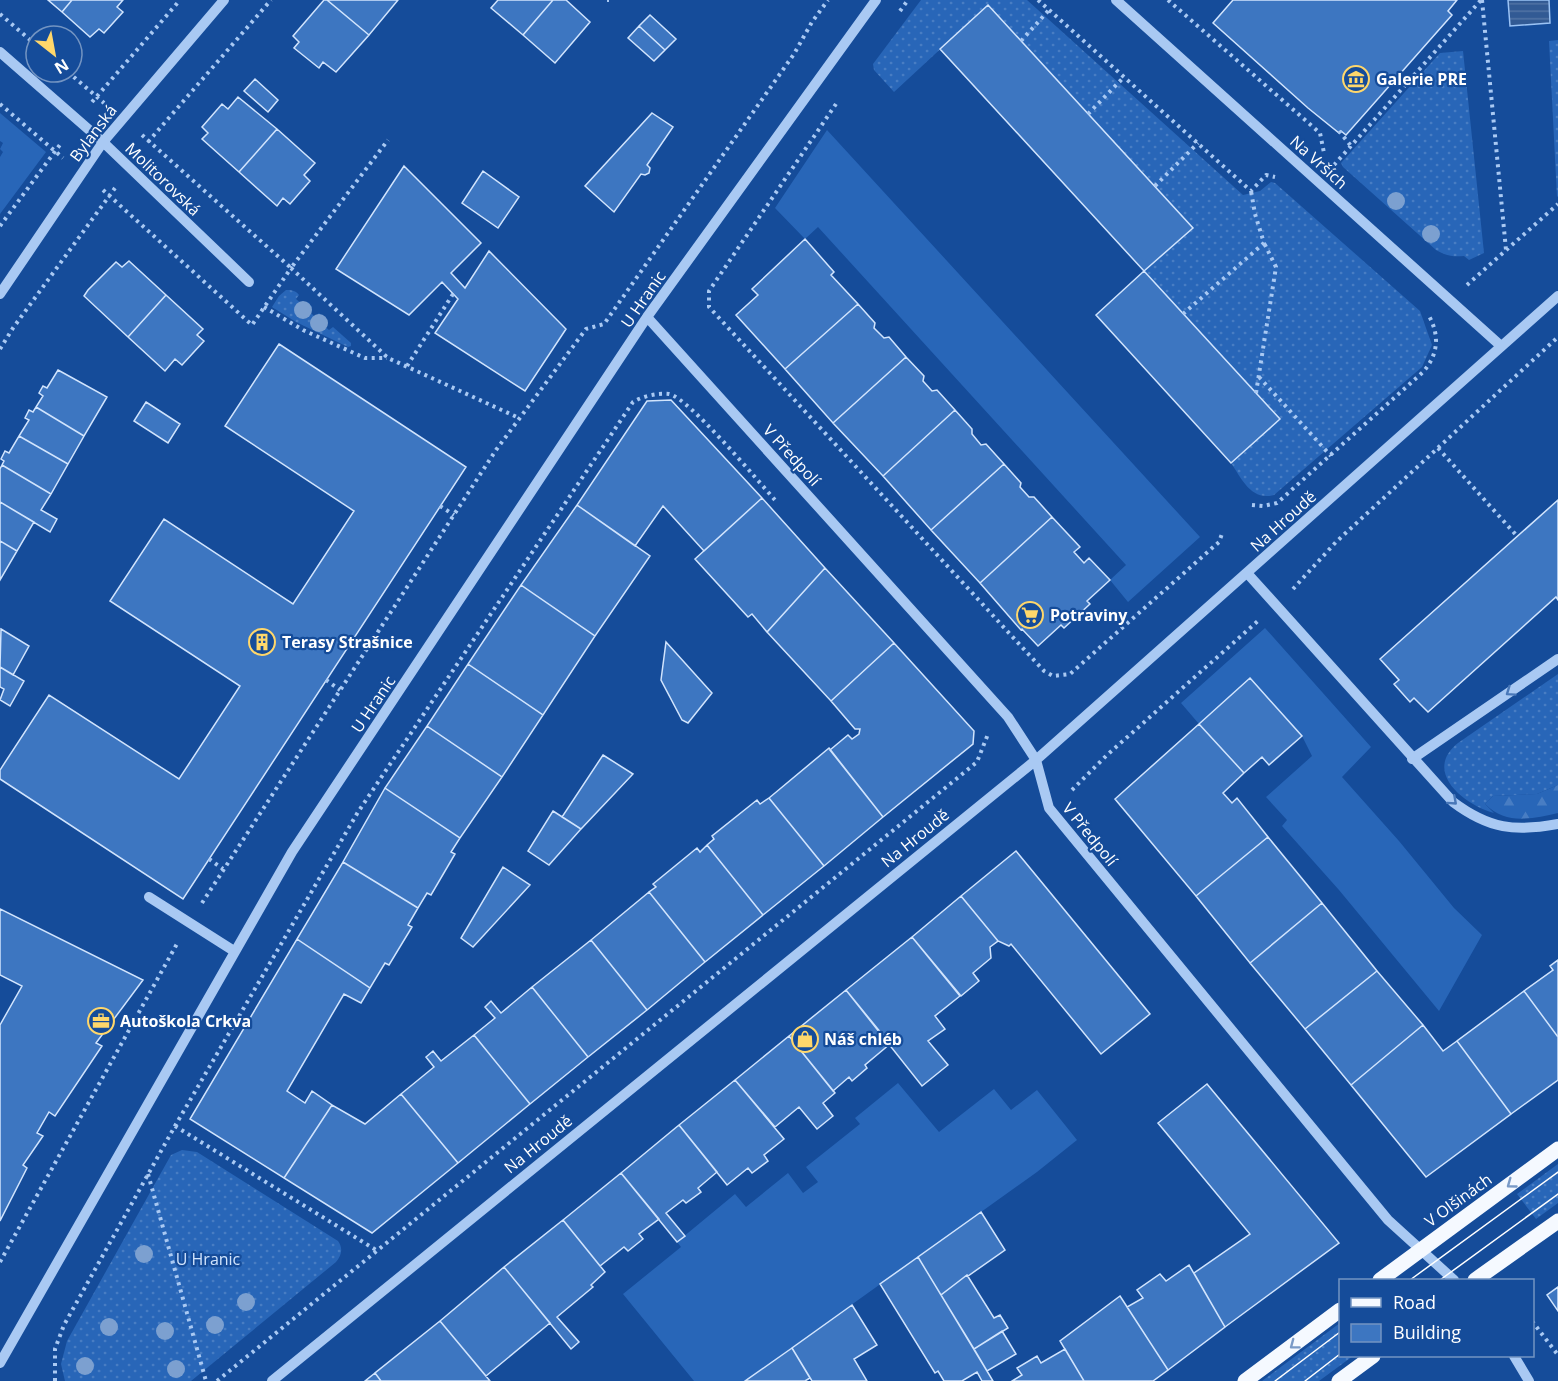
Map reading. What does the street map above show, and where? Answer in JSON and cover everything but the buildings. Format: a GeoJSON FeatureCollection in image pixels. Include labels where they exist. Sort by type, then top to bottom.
{"type":"FeatureCollection","features":[{"type":"Feature","properties":{"kind":"main road","name":"V Olšinách"},"geometry":{"type":"LineString","coordinates":[[1383,1279],[1558,1149]]}},
{"type":"Feature","properties":{"kind":"main road"},"geometry":{"type":"LineString","coordinates":[[1478,1279],[1558,1221]]}},
{"type":"Feature","properties":{"kind":"main road"},"geometry":{"type":"LineString","coordinates":[[1245,1381],[1339,1311]]}},
{"type":"Feature","properties":{"kind":"main road"},"geometry":{"type":"LineString","coordinates":[[1339,1381],[1372,1357]]}},
{"type":"Feature","properties":{"kind":"street","name":"Bylanská"},"geometry":{"type":"LineString","coordinates":[[0,294],[103,142],[224,0]]}},
{"type":"Feature","properties":{"kind":"street","name":"U Hranic"},"geometry":{"type":"LineString","coordinates":[[0,1363],[292,852],[647,317],[876,0]]}},
{"type":"Feature","properties":{"kind":"street","name":"Na Vrších"},"geometry":{"type":"LineString","coordinates":[[1116,0],[1501,346]]}},
{"type":"Feature","properties":{"kind":"street","name":"Molitorovská"},"geometry":{"type":"LineString","coordinates":[[0,52],[103,142],[249,282]]}},
{"type":"Feature","properties":{"kind":"street","name":"Na Hroudě"},"geometry":{"type":"LineString","coordinates":[[272,1381],[1036,760],[1558,296]]}},
{"type":"Feature","properties":{"kind":"street","name":"V Předpolí"},"geometry":{"type":"LineString","coordinates":[[647,317],[1008,717],[1036,760],[1049,808],[1388,1220],[1452,1279]]}},
{"type":"Feature","properties":{"kind":"street"},"geometry":{"type":"LineString","coordinates":[[1247,573],[1453,802],[1468,814],[1490,824],[1515,829],[1558,824]]}},
{"type":"Feature","properties":{"kind":"street"},"geometry":{"type":"LineString","coordinates":[[1412,759],[1558,659]]}},
{"type":"Feature","properties":{"kind":"street"},"geometry":{"type":"LineString","coordinates":[[149,897],[234,951]]}},
{"type":"Feature","properties":{"kind":"street"},"geometry":{"type":"LineString","coordinates":[[1515,1357],[1529,1381]]}},
{"type":"Feature","properties":{"kind":"path"},"geometry":{"type":"LineString","coordinates":[[90,105],[180,0]]}},
{"type":"Feature","properties":{"kind":"path"},"geometry":{"type":"LineString","coordinates":[[142,149],[271,0]]}},
{"type":"Feature","properties":{"kind":"path"},"geometry":{"type":"LineString","coordinates":[[202,902],[519,418],[586,329],[604,324],[794,54],[812,22],[828,0]]}},
{"type":"Feature","properties":{"kind":"path"},"geometry":{"type":"LineString","coordinates":[[1038,0],[1251,190],[1255,214],[1264,243],[1276,267],[1256,393]]}},
{"type":"Feature","properties":{"kind":"path"},"geometry":{"type":"LineString","coordinates":[[1319,183],[1482,0]]}},
{"type":"Feature","properties":{"kind":"path"},"geometry":{"type":"LineString","coordinates":[[1482,0],[1506,251]]}},
{"type":"Feature","properties":{"kind":"path"},"geometry":{"type":"LineString","coordinates":[[1021,41],[1049,10]]}},
{"type":"Feature","properties":{"kind":"path"},"geometry":{"type":"LineString","coordinates":[[0,14],[24,35]]}},
{"type":"Feature","properties":{"kind":"path"},"geometry":{"type":"LineString","coordinates":[[1088,114],[1124,77]]}},
{"type":"Feature","properties":{"kind":"path"},"geometry":{"type":"LineString","coordinates":[[82,84],[105,104]]}},
{"type":"Feature","properties":{"kind":"path"},"geometry":{"type":"LineString","coordinates":[[0,104],[63,158]]}},
{"type":"Feature","properties":{"kind":"path"},"geometry":{"type":"LineString","coordinates":[[836,104],[709,291],[709,307],[1044,671],[1053,676],[1071,674],[1219,542],[1223,531]]}},
{"type":"Feature","properties":{"kind":"path"},"geometry":{"type":"LineString","coordinates":[[1340,131],[1351,146]]}},
{"type":"Feature","properties":{"kind":"path"},"geometry":{"type":"LineString","coordinates":[[142,135],[388,358],[519,418]]}},
{"type":"Feature","properties":{"kind":"path"},"geometry":{"type":"LineString","coordinates":[[103,190],[252,325],[291,268],[388,140]]}},
{"type":"Feature","properties":{"kind":"path"},"geometry":{"type":"LineString","coordinates":[[0,226],[62,142]]}},
{"type":"Feature","properties":{"kind":"path"},"geometry":{"type":"LineString","coordinates":[[1155,186],[1198,143]]}},
{"type":"Feature","properties":{"kind":"path"},"geometry":{"type":"LineString","coordinates":[[1251,190],[1266,175],[1279,178]]}},
{"type":"Feature","properties":{"kind":"path"},"geometry":{"type":"LineString","coordinates":[[0,349],[115,188]]}},
{"type":"Feature","properties":{"kind":"path"},"geometry":{"type":"LineString","coordinates":[[1467,285],[1558,204]]}},
{"type":"Feature","properties":{"kind":"path"},"geometry":{"type":"LineString","coordinates":[[1183,314],[1264,243]]}},
{"type":"Feature","properties":{"kind":"path"},"geometry":{"type":"LineString","coordinates":[[407,366],[453,294]]}},
{"type":"Feature","properties":{"kind":"path"},"geometry":{"type":"LineString","coordinates":[[264,307],[303,330],[365,358],[388,358]]}},
{"type":"Feature","properties":{"kind":"path"},"geometry":{"type":"LineString","coordinates":[[1252,505],[1263,506],[1277,503],[1331,456],[1431,362],[1436,350],[1436,334],[1424,307]]}},
{"type":"Feature","properties":{"kind":"path"},"geometry":{"type":"LineString","coordinates":[[1293,590],[1336,542],[1558,337]]}},
{"type":"Feature","properties":{"kind":"path"},"geometry":{"type":"LineString","coordinates":[[1259,376],[1331,456]]}},
{"type":"Feature","properties":{"kind":"path"},"geometry":{"type":"LineString","coordinates":[[55,1381],[55,1348],[64,1325],[175,1126],[358,812],[633,402],[644,396],[671,394],[689,406],[776,501]]}},
{"type":"Feature","properties":{"kind":"path"},"geometry":{"type":"LineString","coordinates":[[1438,448],[1517,536]]}},
{"type":"Feature","properties":{"kind":"path"},"geometry":{"type":"LineString","coordinates":[[440,506],[454,515]]}},
{"type":"Feature","properties":{"kind":"path"},"geometry":{"type":"LineString","coordinates":[[1072,790],[1106,756],[1264,616]]}},
{"type":"Feature","properties":{"kind":"path"},"geometry":{"type":"LineString","coordinates":[[326,680],[340,690]]}},
{"type":"Feature","properties":{"kind":"path"},"geometry":{"type":"LineString","coordinates":[[217,1381],[978,762],[989,734],[981,726]]}},
{"type":"Feature","properties":{"kind":"path"},"geometry":{"type":"LineString","coordinates":[[208,859],[223,869]]}},
{"type":"Feature","properties":{"kind":"path"},"geometry":{"type":"LineString","coordinates":[[0,1262],[189,922]]}},
{"type":"Feature","properties":{"kind":"path"},"geometry":{"type":"LineString","coordinates":[[175,1126],[376,1250]]}},
{"type":"Feature","properties":{"kind":"path"},"geometry":{"type":"LineString","coordinates":[[148,1174],[206,1381]]}},
{"type":"Feature","properties":{"kind":"path"},"geometry":{"type":"LineString","coordinates":[[1534,1322],[1558,1355]]}},
{"type":"Feature","properties":{"kind":"green space"},"geometry":{"type":"Polygon","coordinates":[[[921,0],[1027,0],[1243,195],[1260,191],[1271,182],[1275,183],[1420,311],[1432,345],[1422,367],[1274,495],[1259,495],[1253,492],[1243,482],[1231,463],[1279,419],[1144,271],[1192,227],[988,5],[894,92],[874,70],[873,64],[921,0]]]}},
{"type":"Feature","properties":{"kind":"green space"},"geometry":{"type":"Polygon","coordinates":[[[1558,40],[1558,196],[1557,197],[1549,41],[1558,40]]]}},
{"type":"Feature","properties":{"kind":"green space"},"geometry":{"type":"Polygon","coordinates":[[[1463,51],[1484,253],[1469,260],[1464,256],[1450,256],[1436,250],[1341,163],[1440,53],[1463,51]]]}},
{"type":"Feature","properties":{"kind":"green space"},"geometry":{"type":"Polygon","coordinates":[[[0,113],[46,152],[0,214],[0,157],[3,152],[0,149],[3,143],[0,141],[0,113]]]}},
{"type":"Feature","properties":{"kind":"green space"},"geometry":{"type":"Polygon","coordinates":[[[827,130],[1200,537],[1128,602],[1110,580],[1126,565],[818,227],[805,239],[775,208],[827,130]]]}},
{"type":"Feature","properties":{"kind":"green space"},"geometry":{"type":"Polygon","coordinates":[[[286,290],[297,293],[299,295],[296,299],[304,306],[308,302],[312,307],[309,311],[315,317],[319,313],[326,320],[322,324],[329,330],[333,327],[351,343],[351,346],[348,347],[296,322],[272,307],[286,290]]]}},
{"type":"Feature","properties":{"kind":"green space"},"geometry":{"type":"Polygon","coordinates":[[[1265,628],[1371,747],[1342,777],[1454,908],[1482,935],[1439,1011],[1339,890],[1282,826],[1287,820],[1266,797],[1312,756],[1302,736],[1250,678],[1199,724],[1181,703],[1265,628]]]}},
{"type":"Feature","properties":{"kind":"green space"},"geometry":{"type":"Polygon","coordinates":[[[1558,674],[1558,785],[1537,794],[1493,796],[1485,804],[1494,813],[1471,803],[1460,795],[1446,776],[1444,765],[1448,754],[1458,743],[1558,674]]]}},
{"type":"Feature","properties":{"kind":"green space"},"geometry":{"type":"Polygon","coordinates":[[[1558,785],[1558,813],[1529,818],[1510,818],[1493,811],[1485,804],[1493,796],[1537,794],[1558,785]]]}},
{"type":"Feature","properties":{"kind":"green space"},"geometry":{"type":"Polygon","coordinates":[[[898,1083],[939,1132],[994,1089],[1011,1110],[1037,1090],[1077,1140],[1037,1172],[745,1381],[694,1381],[623,1294],[681,1247],[677,1242],[735,1194],[746,1207],[788,1173],[803,1193],[818,1182],[806,1167],[860,1124],[855,1118],[898,1083]]]}},
{"type":"Feature","properties":{"kind":"green space","name":"U Hranic"},"geometry":{"type":"Polygon","coordinates":[[[182,1150],[197,1152],[338,1241],[341,1249],[340,1257],[191,1381],[65,1381],[61,1364],[67,1341],[171,1155],[182,1150]]]}},
{"type":"Feature","properties":{"kind":"green space"},"geometry":{"type":"Polygon","coordinates":[[[1558,1164],[1558,1203],[1536,1219],[1517,1194],[1558,1164]]]}},
{"type":"Feature","properties":{"kind":"green space"},"geometry":{"type":"Polygon","coordinates":[[[1339,1324],[1339,1357],[1352,1357],[1319,1381],[1262,1381],[1339,1324]]]}},
{"type":"Feature","properties":{"kind":"shaded area"},"geometry":{"type":"Polygon","coordinates":[[[1508,0],[1549,0],[1550,23],[1510,26],[1508,0]]]}},
{"type":"Feature","properties":{"kind":"tram line"},"geometry":{"type":"LineString","coordinates":[[1411,1279],[1558,1172]]}},
{"type":"Feature","properties":{"kind":"tram line"},"geometry":{"type":"LineString","coordinates":[[1441,1279],[1558,1194]]}},
{"type":"Feature","properties":{"kind":"tram line"},"geometry":{"type":"LineString","coordinates":[[1275,1381],[1339,1333]]}},
{"type":"Feature","properties":{"kind":"tram line"},"geometry":{"type":"LineString","coordinates":[[1305,1381],[1339,1355]]}},
{"type":"Feature","properties":{"kind":"place","name":"Galerie PRE"},"geometry":{"type":"Point","coordinates":[1356,79]}},
{"type":"Feature","properties":{"kind":"place","name":"Potraviny"},"geometry":{"type":"Point","coordinates":[1030,615]}},
{"type":"Feature","properties":{"kind":"place","name":"Terasy Strašnice"},"geometry":{"type":"Point","coordinates":[262,642]}},
{"type":"Feature","properties":{"kind":"place","name":"Autoškola Crkva"},"geometry":{"type":"Point","coordinates":[101,1021]}},
{"type":"Feature","properties":{"kind":"place","name":"Náš chléb"},"geometry":{"type":"Point","coordinates":[805,1039]}}]}
